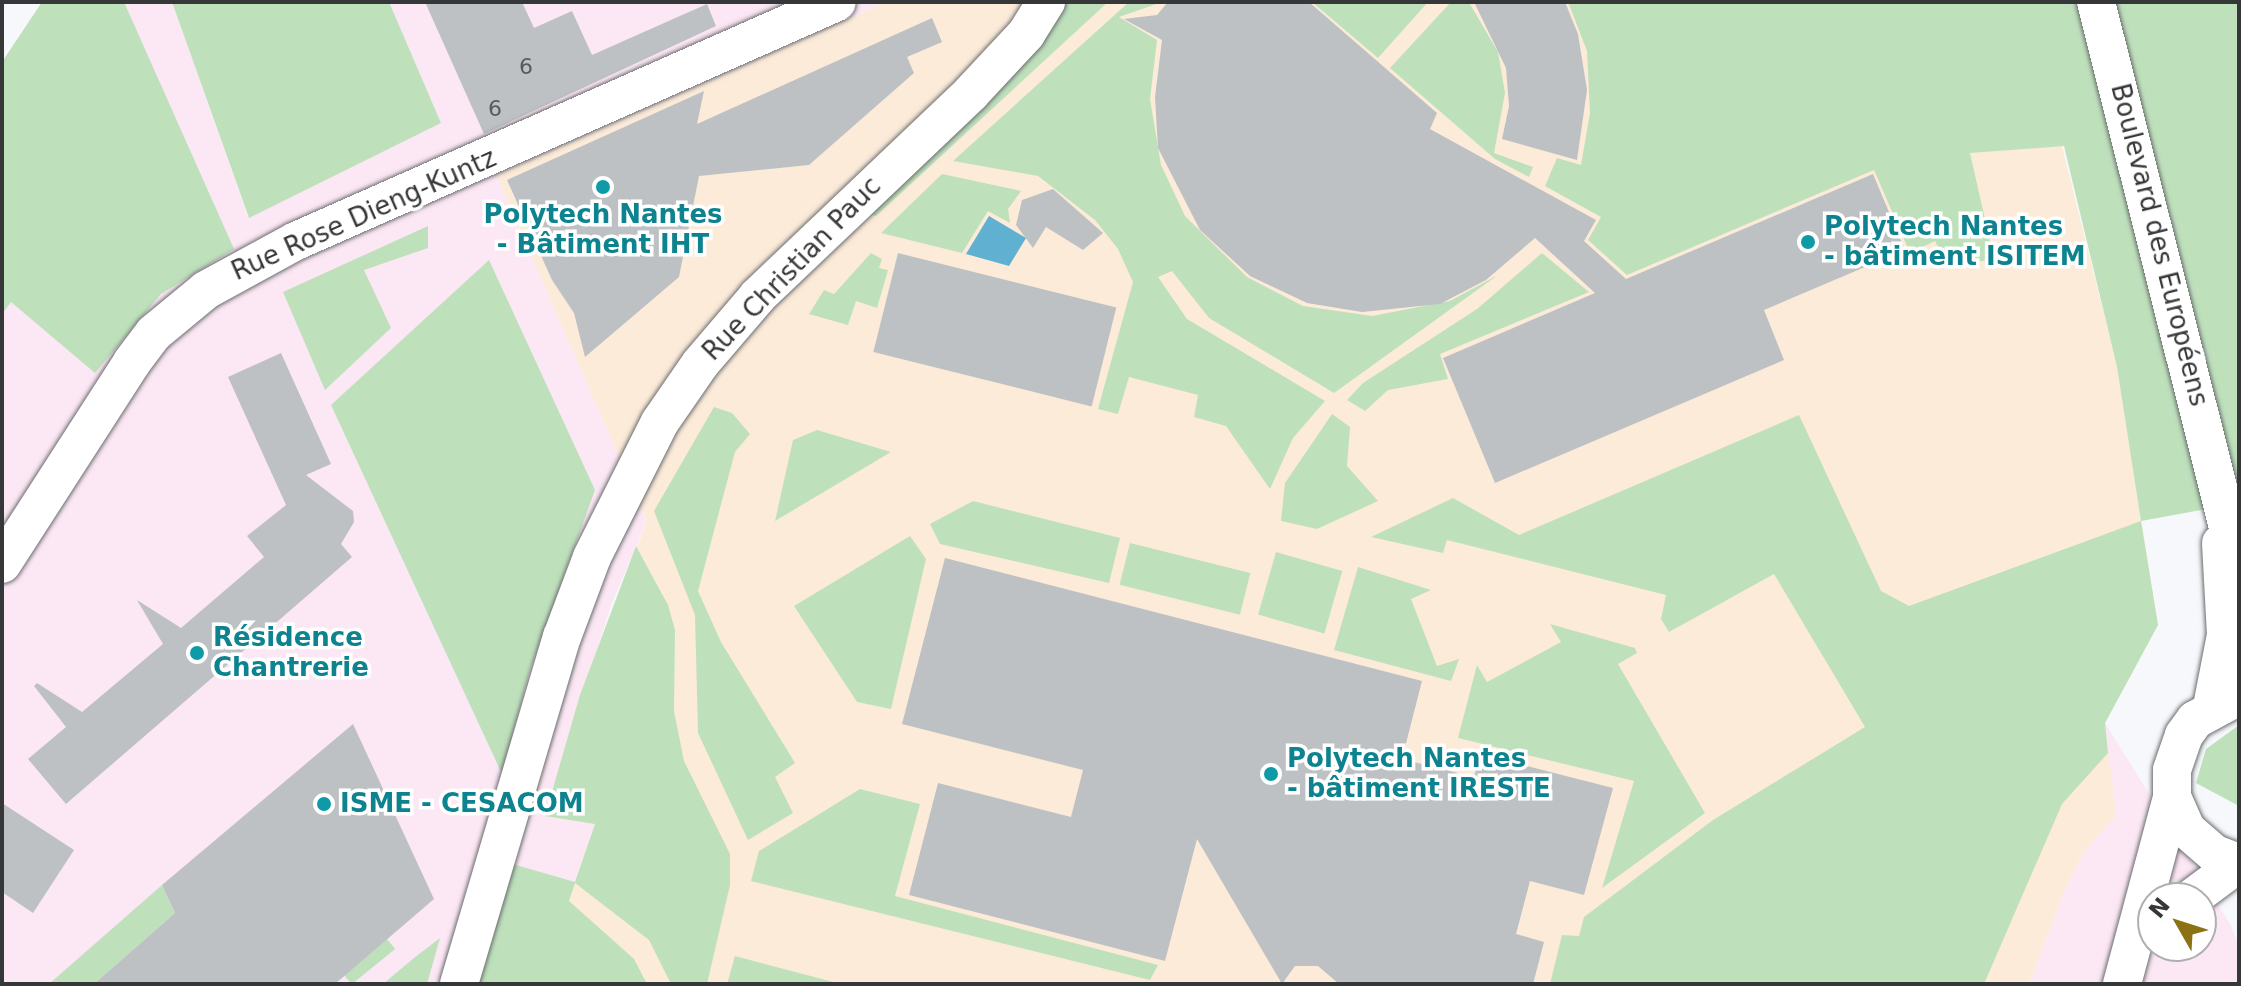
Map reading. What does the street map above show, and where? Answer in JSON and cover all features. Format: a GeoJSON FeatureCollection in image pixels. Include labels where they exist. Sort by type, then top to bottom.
{"type":"FeatureCollection","features":[{"type":"Feature","properties":{"kind":"street","name":"Rue Rose Dieng-Kuntz"},"geometry":{"type":"LineString","coordinates":[[2,564],[132,362],[154,333],[206,290],[296,241],[837,2]]}},
{"type":"Feature","properties":{"kind":"street","name":"Rue Christian Pauc"},"geometry":{"type":"LineString","coordinates":[[459,984],[562,637],[592,557],[660,422],[700,364],[758,296],[971,93],[1026,34],[1046,2]]}},
{"type":"Feature","properties":{"kind":"street","name":"Boulevard des Européens"},"geometry":{"type":"LineString","coordinates":[[2096,2],[2239,571]]}},
{"type":"Feature","properties":{"kind":"street","name":"Boulevard des Européens"},"geometry":{"type":"LineString","coordinates":[[2218,489],[2226,635],[2226,702]]}},
{"type":"Feature","properties":{"kind":"street"},"geometry":{"type":"LineString","coordinates":[[2122,984],[2172,797],[2172,770],[2180,743],[2226,702]]}},
{"type":"Feature","properties":{"kind":"street"},"geometry":{"type":"LineString","coordinates":[[2172,797],[2196,839],[2239,863],[2213,882]]}},
{"type":"Feature","properties":{"kind":"street"},"geometry":{"type":"LineString","coordinates":[[2130,984],[2145,962]]}},
{"type":"Feature","properties":{"kind":"shaded area"},"geometry":{"type":"Polygon","coordinates":[[[42,2],[172,2],[248,217],[441,123],[389,2],[887,2],[496,175],[647,521],[611,605],[546,816],[595,823],[559,930],[559,984],[2,984],[2,62],[42,2]]]}},
{"type":"Feature","properties":{"kind":"shaded area"},"geometry":{"type":"Polygon","coordinates":[[[887,2],[2026,2],[2117,367],[2158,625],[2105,723],[2116,815],[2083,853],[2065,889],[2029,984],[559,984],[559,930],[595,824],[545,816],[580,695],[647,521],[496,175],[887,2]]]}},
{"type":"Feature","properties":{"kind":"shaded area"},"geometry":{"type":"Polygon","coordinates":[[[2105,723],[2204,882],[2137,882],[2137,962],[2217,962],[2217,903],[2239,945],[2239,984],[2029,984],[2065,889],[2083,853],[2115,815],[2105,723]]]}},
{"type":"Feature","properties":{"kind":"green space"},"geometry":{"type":"Polygon","coordinates":[[[42,2],[124,2],[234,249],[161,294],[95,373],[11,302],[2,314],[2,62],[42,2]]]}},
{"type":"Feature","properties":{"kind":"green space"},"geometry":{"type":"Polygon","coordinates":[[[172,2],[389,2],[441,123],[249,218],[172,2]]]}},
{"type":"Feature","properties":{"kind":"green space"},"geometry":{"type":"Polygon","coordinates":[[[1062,2],[1108,2],[876,216],[853,210],[1062,2]]]}},
{"type":"Feature","properties":{"kind":"green space"},"geometry":{"type":"Polygon","coordinates":[[[1129,2],[1162,2],[1119,17],[1157,40],[1150,99],[1161,165],[1185,216],[1247,277],[1303,306],[1372,316],[1450,301],[1498,275],[1334,393],[1209,318],[1172,271],[1158,277],[1187,319],[1325,401],[1293,438],[1270,489],[1226,426],[1194,417],[1198,395],[1129,377],[1118,414],[1098,409],[1133,282],[1118,249],[1095,220],[1038,176],[953,161],[1129,2]]]}},
{"type":"Feature","properties":{"kind":"green space"},"geometry":{"type":"Polygon","coordinates":[[[1312,2],[1428,2],[1378,58],[1312,2]]]}},
{"type":"Feature","properties":{"kind":"green space"},"geometry":{"type":"Polygon","coordinates":[[[1451,2],[1470,4],[1498,52],[1505,93],[1494,153],[1533,167],[1529,177],[1495,159],[1390,68],[1451,2]]]}},
{"type":"Feature","properties":{"kind":"green space"},"geometry":{"type":"Polygon","coordinates":[[[1568,2],[2239,2],[2239,503],[2141,521],[2117,367],[2064,146],[1970,153],[1994,259],[1947,267],[1935,241],[1910,253],[1874,170],[1627,275],[1588,240],[1601,217],[1545,186],[1557,158],[1581,165],[1590,113],[1587,51],[1568,2]]]}},
{"type":"Feature","properties":{"kind":"green space"},"geometry":{"type":"Polygon","coordinates":[[[942,174],[1021,191],[1008,209],[1010,223],[988,211],[962,253],[881,233],[942,174]]]}},
{"type":"Feature","properties":{"kind":"green space"},"geometry":{"type":"Polygon","coordinates":[[[428,226],[428,248],[364,270],[391,328],[325,390],[283,292],[428,226]]]}},
{"type":"Feature","properties":{"kind":"green space"},"geometry":{"type":"Polygon","coordinates":[[[871,253],[882,259],[879,268],[888,270],[877,308],[856,301],[848,325],[809,314],[824,290],[834,294],[871,253]]]}},
{"type":"Feature","properties":{"kind":"green space"},"geometry":{"type":"Polygon","coordinates":[[[1542,253],[1589,292],[1440,354],[1448,379],[1388,390],[1365,411],[1347,400],[1363,383],[1477,309],[1542,253]]]}},
{"type":"Feature","properties":{"kind":"green space"},"geometry":{"type":"Polygon","coordinates":[[[489,260],[595,490],[530,670],[502,774],[331,405],[489,260]]]}},
{"type":"Feature","properties":{"kind":"green space"},"geometry":{"type":"Polygon","coordinates":[[[714,407],[732,413],[750,434],[735,452],[698,591],[721,642],[795,763],[775,777],[793,813],[748,840],[698,733],[695,615],[654,511],[714,407]]]}},
{"type":"Feature","properties":{"kind":"green space"},"geometry":{"type":"Polygon","coordinates":[[[1332,414],[1350,427],[1347,466],[1378,501],[1317,529],[1281,521],[1285,483],[1332,414]]]}},
{"type":"Feature","properties":{"kind":"green space"},"geometry":{"type":"Polygon","coordinates":[[[1799,415],[1881,591],[1909,606],[2141,521],[2158,625],[2105,723],[2108,753],[2062,804],[1984,984],[1550,984],[1562,935],[1579,936],[1584,917],[1713,820],[1865,727],[1774,574],[1669,632],[1661,619],[1666,595],[1447,540],[1443,553],[1371,537],[1453,498],[1519,535],[1799,415]]]}},
{"type":"Feature","properties":{"kind":"green space"},"geometry":{"type":"Polygon","coordinates":[[[817,430],[891,452],[775,521],[793,440],[817,430]]]}},
{"type":"Feature","properties":{"kind":"green space"},"geometry":{"type":"Polygon","coordinates":[[[973,501],[1120,538],[1109,583],[940,544],[930,524],[973,501]]]}},
{"type":"Feature","properties":{"kind":"green space"},"geometry":{"type":"Polygon","coordinates":[[[910,536],[926,559],[891,709],[857,702],[794,606],[910,536]]]}},
{"type":"Feature","properties":{"kind":"green space"},"geometry":{"type":"Polygon","coordinates":[[[1130,543],[1250,573],[1240,615],[1120,585],[1130,543]]]}},
{"type":"Feature","properties":{"kind":"green space"},"geometry":{"type":"Polygon","coordinates":[[[636,546],[668,605],[675,630],[674,711],[684,761],[730,854],[730,885],[707,984],[671,984],[649,940],[575,883],[569,901],[634,959],[647,984],[474,984],[509,863],[575,882],[595,824],[545,816],[580,695],[636,546]]]}},
{"type":"Feature","properties":{"kind":"green space"},"geometry":{"type":"Polygon","coordinates":[[[1276,552],[1342,571],[1324,634],[1258,614],[1276,552]]]}},
{"type":"Feature","properties":{"kind":"green space"},"geometry":{"type":"Polygon","coordinates":[[[1358,567],[1431,590],[1411,599],[1437,666],[1459,659],[1451,681],[1334,650],[1358,567]]]}},
{"type":"Feature","properties":{"kind":"green space"},"geometry":{"type":"Polygon","coordinates":[[[1550,624],[1635,648],[1637,653],[1618,664],[1705,813],[1602,888],[1634,781],[1458,738],[1477,665],[1487,682],[1561,642],[1550,624]]]}},
{"type":"Feature","properties":{"kind":"green space"},"geometry":{"type":"Polygon","coordinates":[[[2239,725],[2239,806],[2196,783],[2206,749],[2239,725]]]}},
{"type":"Feature","properties":{"kind":"green space"},"geometry":{"type":"Polygon","coordinates":[[[860,789],[920,804],[895,896],[1158,965],[1150,980],[751,881],[759,851],[860,789]]]}},
{"type":"Feature","properties":{"kind":"green space"},"geometry":{"type":"Polygon","coordinates":[[[162,885],[175,913],[94,984],[49,984],[162,885]]]}},
{"type":"Feature","properties":{"kind":"green space"},"geometry":{"type":"Polygon","coordinates":[[[440,938],[427,984],[383,984],[414,958],[440,938]]]}},
{"type":"Feature","properties":{"kind":"green space"},"geometry":{"type":"Polygon","coordinates":[[[387,939],[395,949],[352,984],[343,974],[387,939]]]}},
{"type":"Feature","properties":{"kind":"green space"},"geometry":{"type":"Polygon","coordinates":[[[735,956],[841,984],[727,984],[735,956]]]}},
{"type":"Feature","properties":{"kind":"water"},"geometry":{"type":"Polygon","coordinates":[[[989,216],[1026,238],[1009,266],[966,254],[989,216]]]}},
{"type":"Feature","properties":{"kind":"building"},"geometry":{"type":"Polygon","coordinates":[[[425,2],[522,2],[534,28],[572,11],[592,55],[707,4],[716,26],[484,134],[425,2]]]}},
{"type":"Feature","properties":{"kind":"building","name":"Polytech Nantes - bâtiment ISITEM"},"geometry":{"type":"Polygon","coordinates":[[[1168,2],[1309,2],[1437,113],[1430,129],[1596,220],[1584,241],[1626,279],[1873,174],[1905,250],[1764,310],[1784,360],[1495,483],[1443,358],[1595,293],[1535,238],[1486,280],[1440,304],[1362,312],[1307,303],[1250,276],[1200,230],[1158,148],[1155,97],[1162,40],[1124,19],[1157,15],[1168,2]]]}},
{"type":"Feature","properties":{"kind":"building"},"geometry":{"type":"Polygon","coordinates":[[[1474,2],[1565,2],[1578,34],[1587,90],[1577,160],[1502,139],[1509,106],[1506,68],[1474,2]]]}},
{"type":"Feature","properties":{"kind":"building","name":"Polytech Nantes - Bâtiment IHT"},"geometry":{"type":"Polygon","coordinates":[[[932,18],[942,42],[907,57],[914,73],[809,165],[699,176],[679,277],[585,357],[574,313],[552,280],[507,180],[704,91],[697,124],[932,18]]]}},
{"type":"Feature","properties":{"kind":"building"},"geometry":{"type":"Polygon","coordinates":[[[1053,189],[1103,233],[1083,250],[1046,227],[1033,248],[1016,225],[1022,200],[1053,189]]]}},
{"type":"Feature","properties":{"kind":"building"},"geometry":{"type":"Polygon","coordinates":[[[898,253],[1116,307],[1092,406],[873,352],[898,253]]]}},
{"type":"Feature","properties":{"kind":"building","name":"Résidence Chantrerie"},"geometry":{"type":"Polygon","coordinates":[[[281,353],[331,464],[306,475],[353,511],[354,522],[341,544],[352,557],[66,804],[28,759],[66,727],[34,686],[37,683],[82,712],[163,644],[137,600],[181,628],[264,557],[247,536],[286,505],[228,377],[281,353]]]}},
{"type":"Feature","properties":{"kind":"building","name":"Polytech Nantes - bâtiment IRESTE"},"geometry":{"type":"Polygon","coordinates":[[[945,558],[1422,681],[1402,759],[1474,777],[1480,754],[1613,788],[1584,895],[1530,881],[1516,934],[1544,942],[1533,984],[1339,984],[1318,966],[1295,966],[1282,984],[1197,839],[1165,961],[909,895],[938,783],[1071,817],[1083,770],[902,724],[945,558]]]}},
{"type":"Feature","properties":{"kind":"building","name":"ISME - CESACOM"},"geometry":{"type":"Polygon","coordinates":[[[353,724],[434,899],[335,984],[94,984],[175,913],[162,885],[353,724]]]}},
{"type":"Feature","properties":{"kind":"building"},"geometry":{"type":"Polygon","coordinates":[[[2,803],[74,850],[33,913],[2,892],[2,803]]]}},
{"type":"Feature","properties":{"kind":"place","name":"Polytech Nantes - Bâtiment IHT"},"geometry":{"type":"Point","coordinates":[603,187]}},
{"type":"Feature","properties":{"kind":"place","name":"Polytech Nantes - bâtiment ISITEM"},"geometry":{"type":"Point","coordinates":[1808,242]}},
{"type":"Feature","properties":{"kind":"place","name":"Résidence Chantrerie"},"geometry":{"type":"Point","coordinates":[197,653]}},
{"type":"Feature","properties":{"kind":"place","name":"Polytech Nantes - bâtiment IRESTE"},"geometry":{"type":"Point","coordinates":[1271,774]}},
{"type":"Feature","properties":{"kind":"place","name":"ISME - CESACOM"},"geometry":{"type":"Point","coordinates":[324,804]}}]}
